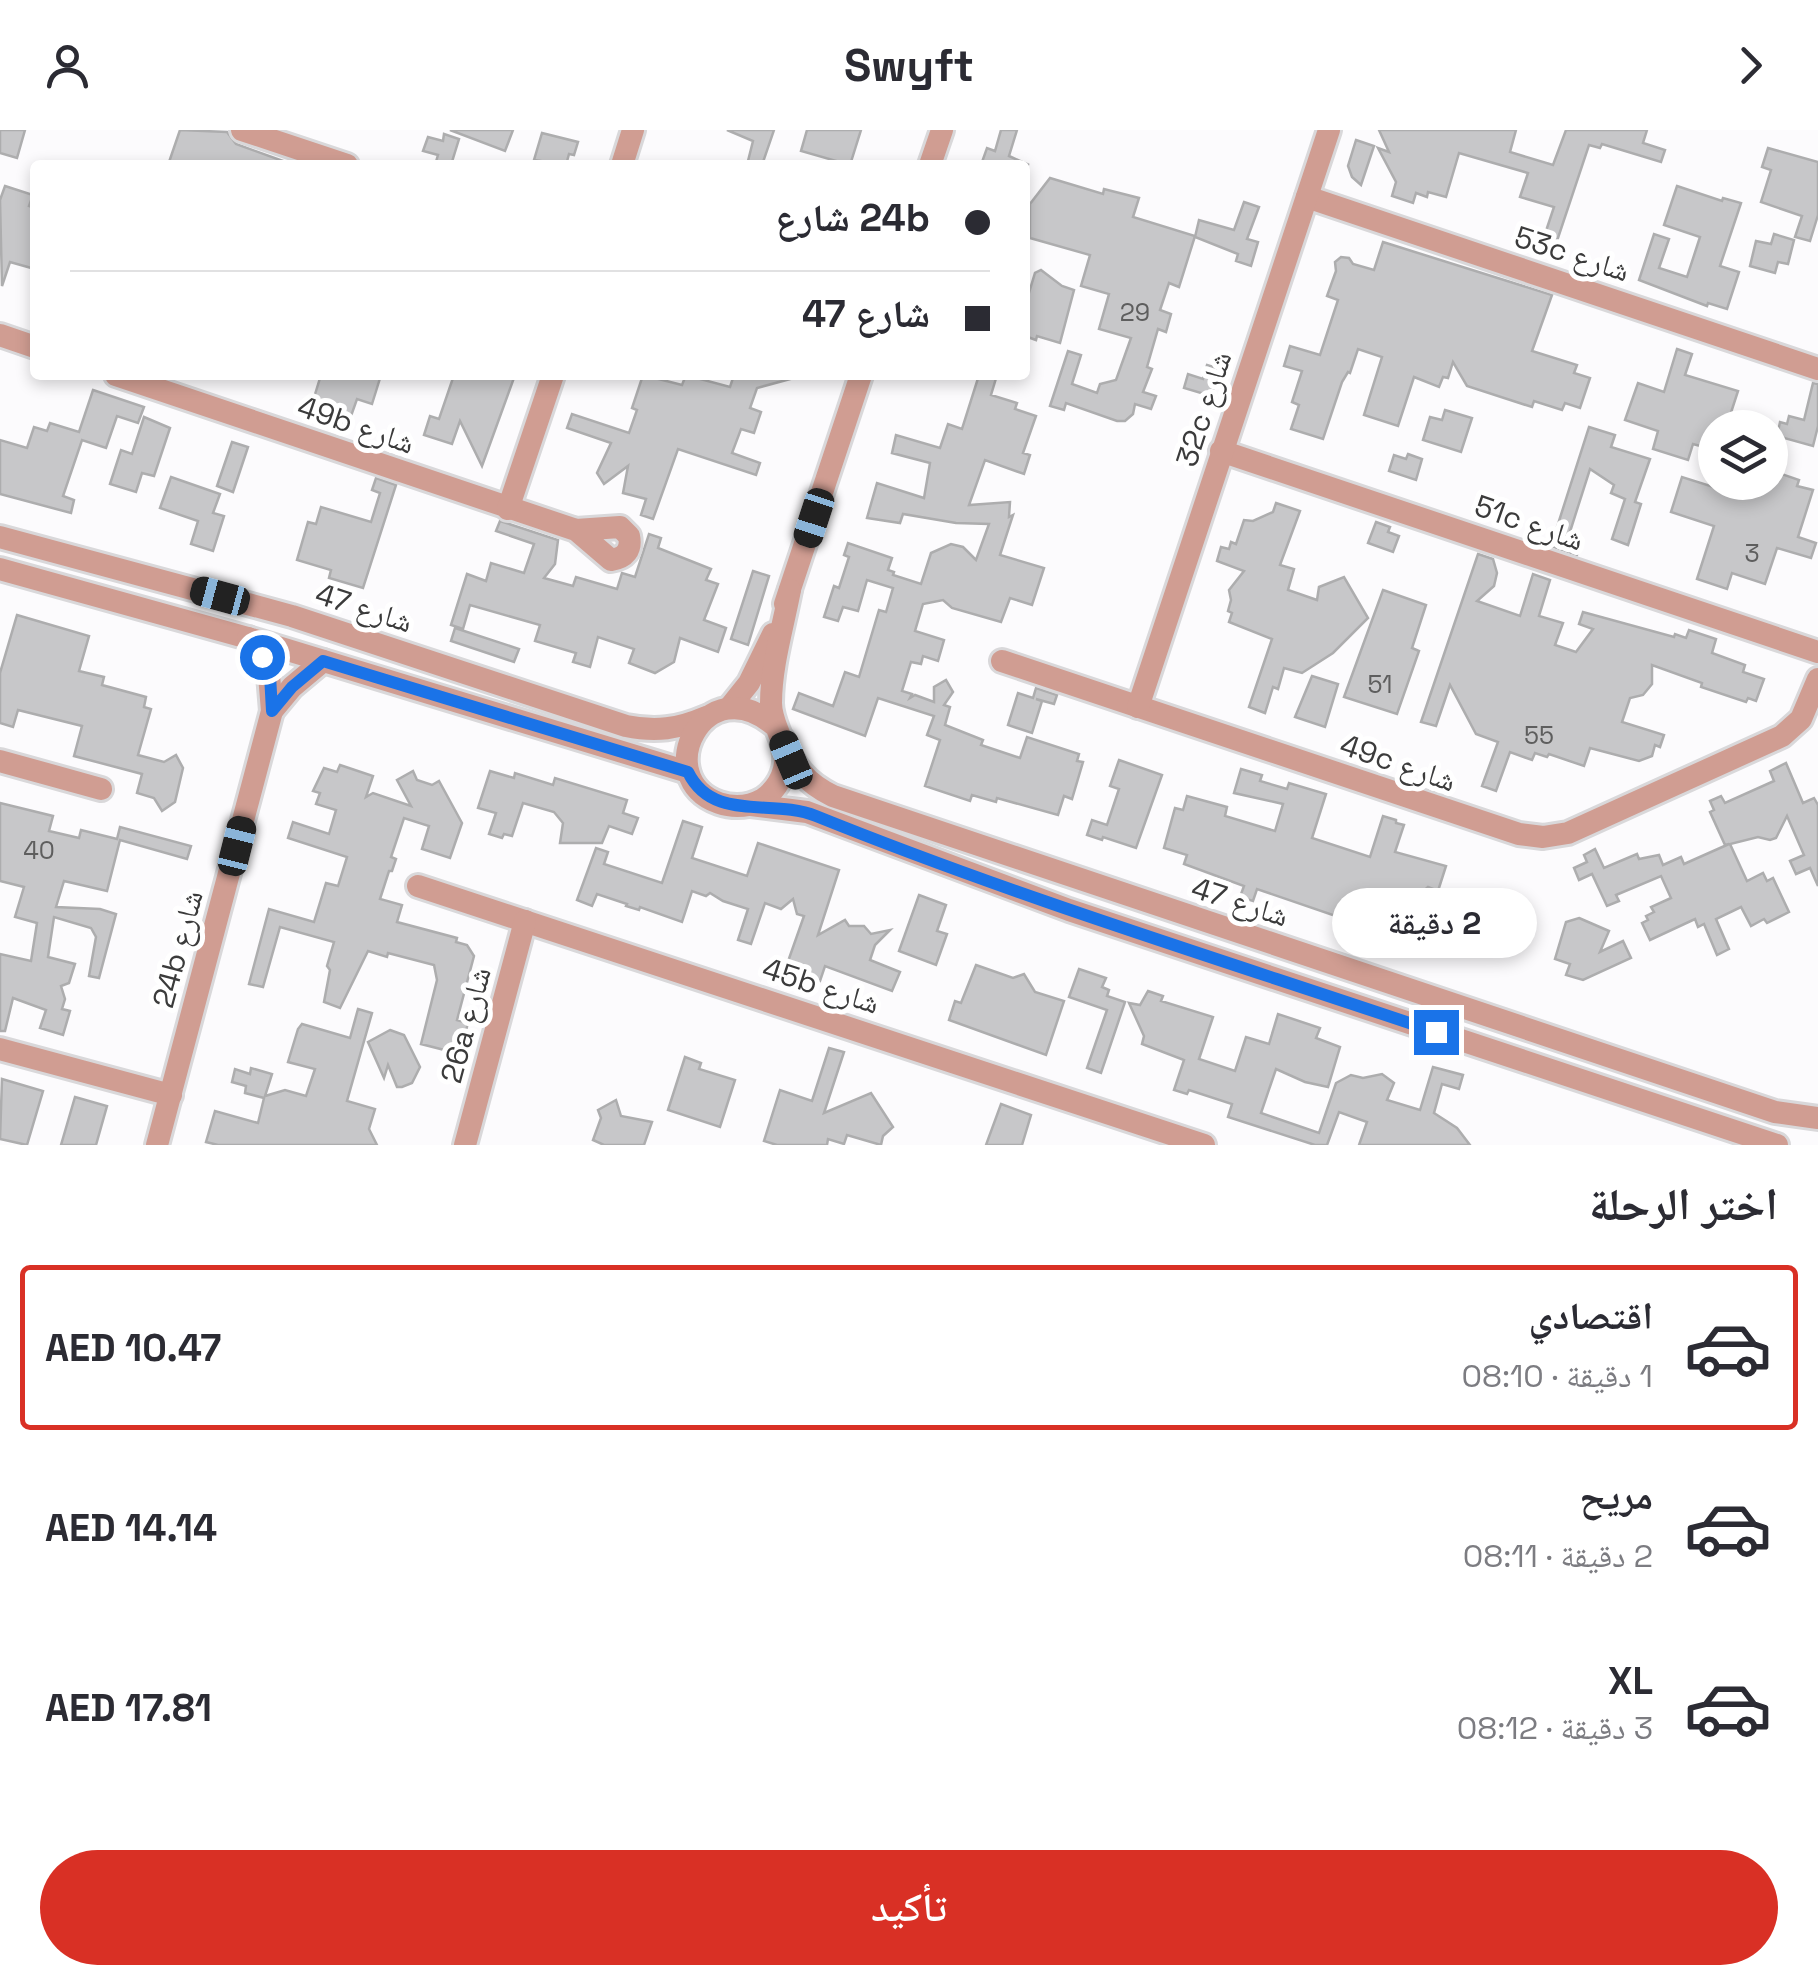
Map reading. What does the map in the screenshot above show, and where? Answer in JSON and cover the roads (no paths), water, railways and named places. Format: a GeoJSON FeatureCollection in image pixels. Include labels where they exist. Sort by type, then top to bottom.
{"type":"FeatureCollection","features":[{"type":"Feature","properties":{"kind":"street"},"geometry":{"type":"LineString","coordinates":[[242,130],[332,160]]}},
{"type":"Feature","properties":{"kind":"street"},"geometry":{"type":"LineString","coordinates":[[624,160],[634,130]]}},
{"type":"Feature","properties":{"kind":"street"},"geometry":{"type":"LineString","coordinates":[[932,160],[942,130]]}},
{"type":"Feature","properties":{"kind":"street","name":"32c شارع"},"geometry":{"type":"LineString","coordinates":[[1138,707],[1329,130]]}},
{"type":"Feature","properties":{"kind":"street","name":"53c شارع"},"geometry":{"type":"LineString","coordinates":[[1307,197],[1818,369]]}},
{"type":"Feature","properties":{"kind":"street"},"geometry":{"type":"LineString","coordinates":[[0,336],[30,345]]}},
{"type":"Feature","properties":{"kind":"street","name":"49b شارع"},"geometry":{"type":"LineString","coordinates":[[131,380],[576,530]]}},
{"type":"Feature","properties":{"kind":"street"},"geometry":{"type":"LineString","coordinates":[[508,508],[551,380]]}},
{"type":"Feature","properties":{"kind":"street"},"geometry":{"type":"LineString","coordinates":[[729,708],[759,664],[790,590],[859,380]]}},
{"type":"Feature","properties":{"kind":"street","name":"51c شارع"},"geometry":{"type":"LineString","coordinates":[[1222,451],[1818,652]]}},
{"type":"Feature","properties":{"kind":"street","name":"شارع 47"},"geometry":{"type":"LineString","coordinates":[[0,536],[292,616],[626,726],[664,730],[706,717]]}},
{"type":"Feature","properties":{"kind":"street","name":"شارع 47"},"geometry":{"type":"LineString","coordinates":[[0,569],[248,638],[688,772]]}},
{"type":"Feature","properties":{"kind":"street"},"geometry":{"type":"LineString","coordinates":[[779,733],[762,715],[746,709],[729,708],[706,717],[694,730],[688,746],[688,772],[710,800],[723,805],[751,805],[776,786],[784,772],[779,733],[770,706],[790,590]]}},
{"type":"Feature","properties":{"kind":"street","name":"24b شارع"},"geometry":{"type":"LineString","coordinates":[[158,1145],[272,711],[270,675],[248,638]]}},
{"type":"Feature","properties":{"kind":"street","name":"24b شارع"},"geometry":{"type":"LineString","coordinates":[[272,711],[292,687],[323,661]]}},
{"type":"Feature","properties":{"kind":"street","name":"49c شارع"},"geometry":{"type":"LineString","coordinates":[[1002,662],[1518,834],[1544,836],[1568,832],[1782,736],[1801,718],[1818,679]]}},
{"type":"Feature","properties":{"kind":"street","name":"شارع 47"},"geometry":{"type":"LineString","coordinates":[[779,733],[801,774],[816,788],[833,796],[1775,1112],[1818,1118]]}},
{"type":"Feature","properties":{"kind":"street"},"geometry":{"type":"LineString","coordinates":[[0,761],[101,789]]}},
{"type":"Feature","properties":{"kind":"street","name":"شارع 47"},"geometry":{"type":"LineString","coordinates":[[751,805],[807,812],[1069,910],[1777,1145]]}},
{"type":"Feature","properties":{"kind":"street","name":"45b شارع"},"geometry":{"type":"LineString","coordinates":[[418,886],[1204,1145]]}},
{"type":"Feature","properties":{"kind":"street","name":"26a شارع"},"geometry":{"type":"LineString","coordinates":[[466,1145],[526,921]]}},
{"type":"Feature","properties":{"kind":"street"},"geometry":{"type":"LineString","coordinates":[[0,1050],[171,1095]]}}]}
